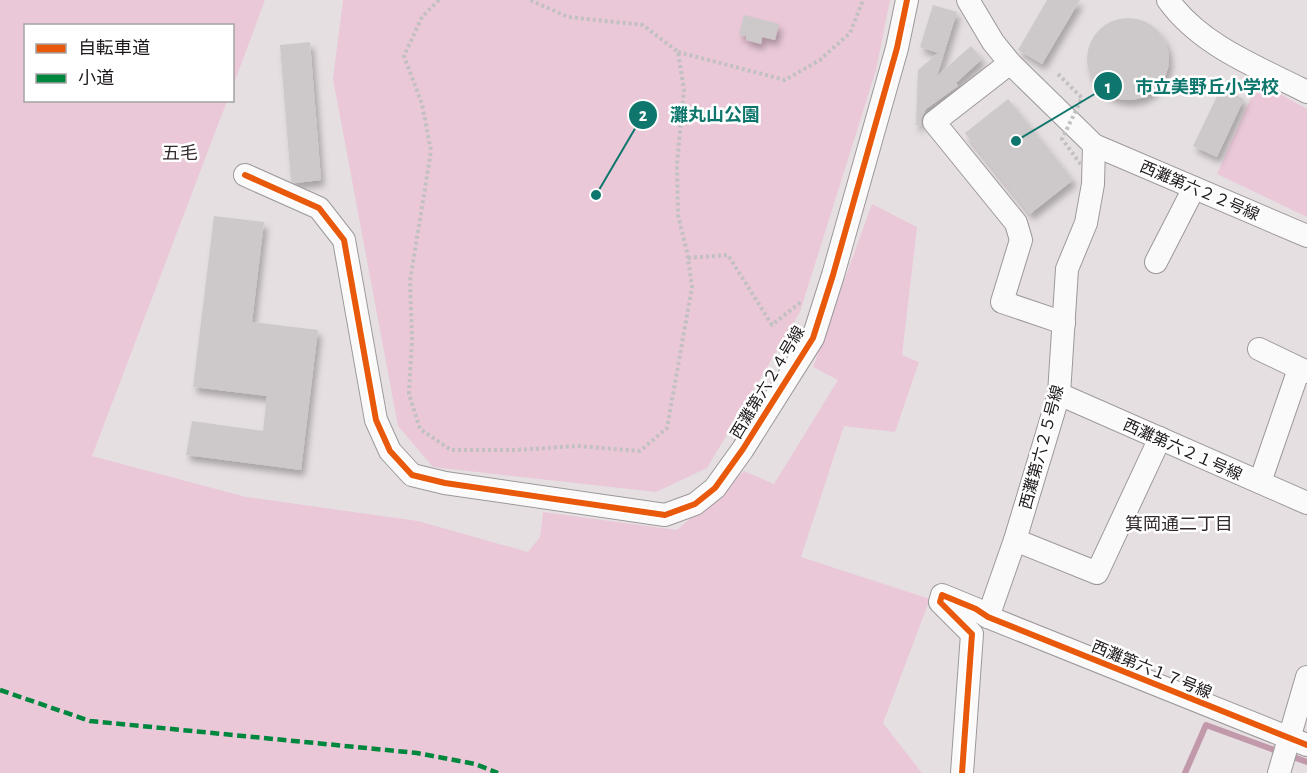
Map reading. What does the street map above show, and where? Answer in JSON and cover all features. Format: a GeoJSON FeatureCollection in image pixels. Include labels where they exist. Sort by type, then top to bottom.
{"type":"FeatureCollection","features":[{"type":"Feature","properties":{"kind":"street","name":"西灘第六２４号線"},"geometry":{"type":"LineString","coordinates":[[245,175],[319,208],[344,240],[376,420],[390,451],[412,476],[665,514],[695,504],[715,488],[743,449],[813,338],[894,60],[907,0]]}},
{"type":"Feature","properties":{"kind":"street"},"geometry":{"type":"LineString","coordinates":[[968,0],[993,42],[1010,63],[1094,145]]}},
{"type":"Feature","properties":{"kind":"street"},"geometry":{"type":"LineString","coordinates":[[1168,0],[1176,12],[1216,45],[1307,92]]}},
{"type":"Feature","properties":{"kind":"street"},"geometry":{"type":"LineString","coordinates":[[1010,63],[934,122],[1016,223],[1021,240],[1002,302],[1064,323]]}},
{"type":"Feature","properties":{"kind":"street","name":"西灘第六２２号線"},"geometry":{"type":"LineString","coordinates":[[1094,145],[1307,236]]}},
{"type":"Feature","properties":{"kind":"street","name":"西灘第六２５号線"},"geometry":{"type":"LineString","coordinates":[[988,617],[1015,540],[1059,394],[1067,269],[1086,223],[1093,184],[1094,145]]}},
{"type":"Feature","properties":{"kind":"street"},"geometry":{"type":"LineString","coordinates":[[1156,262],[1194,188]]}},
{"type":"Feature","properties":{"kind":"street"},"geometry":{"type":"LineString","coordinates":[[1259,349],[1303,370],[1260,482]]}},
{"type":"Feature","properties":{"kind":"street","name":"西灘第六２１号線"},"geometry":{"type":"LineString","coordinates":[[1059,394],[1307,503]]}},
{"type":"Feature","properties":{"kind":"street"},"geometry":{"type":"LineString","coordinates":[[1015,540],[1097,573],[1160,438]]}},
{"type":"Feature","properties":{"kind":"street","name":"西灘第六１７号線"},"geometry":{"type":"LineString","coordinates":[[963,773],[972,634],[940,602],[942,596],[976,609],[988,617],[1298,742]]}},
{"type":"Feature","properties":{"kind":"street"},"geometry":{"type":"LineString","coordinates":[[1279,773],[1298,742],[1307,677]]}},
{"type":"Feature","properties":{"kind":"path"},"geometry":{"type":"LineString","coordinates":[[439,0],[422,17],[404,56],[422,104],[431,151],[410,281],[412,338],[409,394],[420,429],[451,450],[515,450],[577,446],[640,451],[667,428],[692,287],[678,215],[677,164],[684,90],[678,52]]}},
{"type":"Feature","properties":{"kind":"path"},"geometry":{"type":"LineString","coordinates":[[530,0],[568,17],[643,25],[678,52],[785,80],[820,60],[850,33],[863,0]]}},
{"type":"Feature","properties":{"kind":"path"},"geometry":{"type":"LineString","coordinates":[[1058,74],[1082,98],[1062,139],[1082,166]]}},
{"type":"Feature","properties":{"kind":"path"},"geometry":{"type":"LineString","coordinates":[[688,258],[728,255],[772,326],[807,297]]}},
{"type":"Feature","properties":{"kind":"shaded area"},"geometry":{"type":"Polygon","coordinates":[[[0,0],[265,0],[234,83],[234,24],[24,24],[24,102],[227,102],[92,456],[246,497],[418,521],[528,552],[540,537],[543,512],[677,530],[744,471],[774,484],[838,380],[813,367],[872,204],[917,227],[902,355],[919,362],[895,432],[844,426],[801,557],[930,599],[883,723],[922,773],[0,773],[0,0]]]}},
{"type":"Feature","properties":{"kind":"shaded area"},"geometry":{"type":"Polygon","coordinates":[[[343,0],[890,0],[876,70],[800,312],[707,468],[656,492],[433,467],[398,426],[333,79],[343,0]]]}},
{"type":"Feature","properties":{"kind":"shaded area"},"geometry":{"type":"Polygon","coordinates":[[[1258,82],[1307,109],[1307,217],[1217,174],[1258,82]]]}},
{"type":"Feature","properties":{"kind":"building"},"geometry":{"type":"Polygon","coordinates":[[[1047,0],[1080,0],[1042,64],[1018,50],[1047,0]]]}},
{"type":"Feature","properties":{"kind":"building"},"geometry":{"type":"Polygon","coordinates":[[[933,5],[957,12],[937,76],[971,46],[982,59],[956,83],[958,86],[926,109],[921,118],[921,126],[916,125],[918,70],[938,53],[920,47],[933,5]]]}},
{"type":"Feature","properties":{"kind":"building"},"geometry":{"type":"Polygon","coordinates":[[[744,15],[779,24],[775,40],[762,37],[761,44],[746,40],[746,36],[739,35],[744,15]]]}},
{"type":"Feature","properties":{"kind":"building"},"geometry":{"type":"Polygon","coordinates":[[[1128,18],[1144,21],[1157,30],[1166,43],[1169,59],[1166,75],[1157,88],[1144,97],[1128,100],[1112,97],[1099,88],[1090,75],[1087,59],[1090,43],[1099,30],[1112,21],[1128,18]]]}},
{"type":"Feature","properties":{"kind":"building"},"geometry":{"type":"Polygon","coordinates":[[[310,42],[321,180],[296,183],[291,181],[280,45],[310,42]]]}},
{"type":"Feature","properties":{"kind":"building"},"geometry":{"type":"Polygon","coordinates":[[[1221,88],[1244,99],[1217,157],[1193,146],[1221,88]]]}},
{"type":"Feature","properties":{"kind":"building"},"geometry":{"type":"Polygon","coordinates":[[[1008,99],[1073,180],[1030,214],[965,133],[1008,99]]]}},
{"type":"Feature","properties":{"kind":"building"},"geometry":{"type":"Polygon","coordinates":[[[214,216],[264,222],[252,322],[318,330],[301,470],[186,455],[192,421],[263,431],[267,396],[193,387],[214,216]]]}},
{"type":"Feature","properties":{"kind":"waterway"},"geometry":{"type":"LineString","coordinates":[[1185,773],[1206,725],[1307,762]]}},
{"type":"Feature","properties":{"kind":"marked path"},"geometry":{"type":"LineString","coordinates":[[0,690],[90,721],[417,753],[475,764],[498,773]]}},
{"type":"Feature","properties":{"kind":"cycle path"},"geometry":{"type":"LineString","coordinates":[[245,175],[319,208],[344,240],[376,420],[390,451],[412,475],[445,483],[665,515],[695,504],[715,488],[743,449],[813,338],[897,48],[907,0]]}},
{"type":"Feature","properties":{"kind":"cycle path"},"geometry":{"type":"LineString","coordinates":[[962,773],[972,634],[940,602],[942,595],[976,609],[988,617],[1307,745]]}},
{"type":"Feature","properties":{"kind":"place","name":"市立美野丘小学校"},"geometry":{"type":"Point","coordinates":[1016,141]}},
{"type":"Feature","properties":{"kind":"place","name":"灘丸山公園"},"geometry":{"type":"Point","coordinates":[596,195]}},
{"type":"Feature","properties":{"kind":"district","name":"五毛"},"geometry":{"type":"Point","coordinates":[180,153]}},
{"type":"Feature","properties":{"kind":"district","name":"箕岡通二丁目"},"geometry":{"type":"Point","coordinates":[1179,524]}}]}
